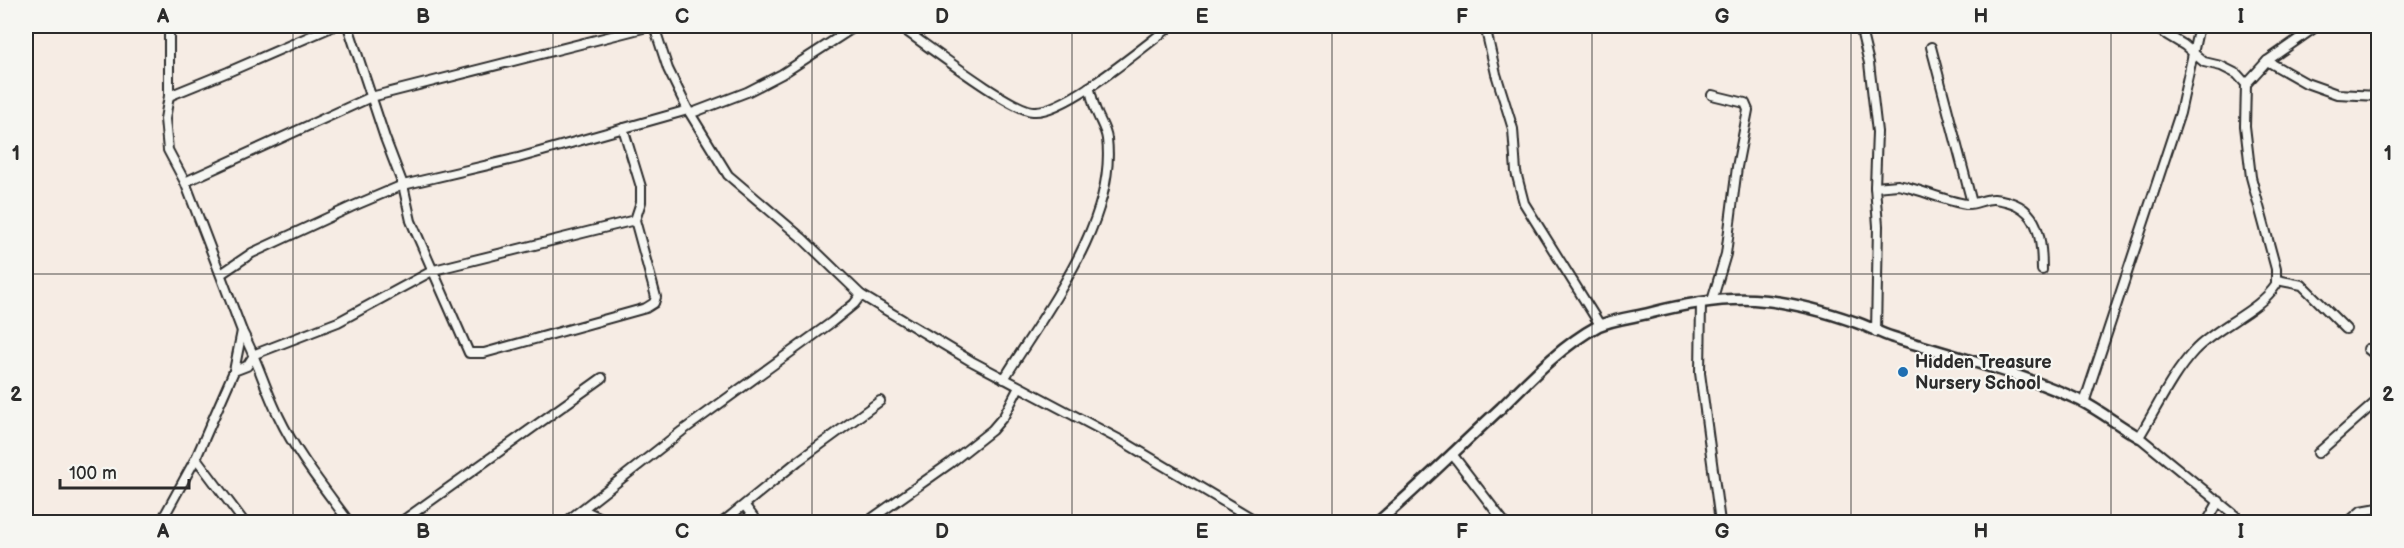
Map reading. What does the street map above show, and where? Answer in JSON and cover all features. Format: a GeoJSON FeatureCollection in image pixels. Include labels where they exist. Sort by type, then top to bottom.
{"type":"FeatureCollection","features":[{"type":"Feature","properties":{"kind":"street"},"geometry":{"type":"LineString","coordinates":[[169,26],[169,96],[166,137],[175,165],[185,182],[242,331],[255,354],[278,417],[300,454],[349,522]]}},
{"type":"Feature","properties":{"kind":"street"},"geometry":{"type":"LineString","coordinates":[[169,96],[334,26]]}},
{"type":"Feature","properties":{"kind":"street"},"geometry":{"type":"LineString","coordinates":[[348,26],[403,185],[411,221],[469,353],[484,353],[646,308],[654,303],[656,297],[635,220],[641,202],[641,187],[623,128]]}},
{"type":"Feature","properties":{"kind":"street"},"geometry":{"type":"LineString","coordinates":[[185,182],[371,97],[652,26],[668,69],[690,111],[729,175],[801,238],[861,295],[1004,379],[1124,442],[1258,522]]}},
{"type":"Feature","properties":{"kind":"street"},"geometry":{"type":"LineString","coordinates":[[221,274],[252,253],[403,185],[518,158],[690,111],[747,92],[782,74],[856,26]]}},
{"type":"Feature","properties":{"kind":"street"},"geometry":{"type":"LineString","coordinates":[[899,26],[992,90],[1018,106],[1032,111],[1045,111],[1089,87],[1171,26]]}},
{"type":"Feature","properties":{"kind":"street"},"geometry":{"type":"LineString","coordinates":[[1485,26],[1496,74],[1513,129],[1516,172],[1524,203],[1600,325]]}},
{"type":"Feature","properties":{"kind":"street"},"geometry":{"type":"LineString","coordinates":[[1860,26],[1869,63],[1877,132],[1876,332]]}},
{"type":"Feature","properties":{"kind":"street"},"geometry":{"type":"LineString","coordinates":[[2084,403],[2180,113],[2199,26]]}},
{"type":"Feature","properties":{"kind":"street"},"geometry":{"type":"LineString","coordinates":[[2139,436],[2178,372],[2194,351],[2224,325],[2272,291],[2277,280],[2251,177],[2245,126],[2247,84],[2267,61],[2317,26]]}},
{"type":"Feature","properties":{"kind":"street"},"geometry":{"type":"LineString","coordinates":[[2154,27],[2193,52],[2204,62],[2221,66],[2237,74],[2247,84]]}},
{"type":"Feature","properties":{"kind":"street"},"geometry":{"type":"LineString","coordinates":[[1931,47],[1972,203]]}},
{"type":"Feature","properties":{"kind":"street"},"geometry":{"type":"LineString","coordinates":[[2267,61],[2306,83],[2337,94],[2379,96]]}},
{"type":"Feature","properties":{"kind":"street"},"geometry":{"type":"LineString","coordinates":[[1004,379],[1087,242],[1100,203],[1106,172],[1107,137],[1089,87]]}},
{"type":"Feature","properties":{"kind":"street"},"geometry":{"type":"LineString","coordinates":[[1712,94],[1745,103],[1748,110],[1737,167],[1726,254],[1712,301]]}},
{"type":"Feature","properties":{"kind":"street"},"geometry":{"type":"LineString","coordinates":[[1875,188],[1898,185],[1972,203],[1990,199],[2012,201],[2023,207],[2037,232],[2042,253],[2042,270]]}},
{"type":"Feature","properties":{"kind":"street"},"geometry":{"type":"LineString","coordinates":[[234,371],[247,366],[255,354],[338,322],[434,270],[635,220]]}},
{"type":"Feature","properties":{"kind":"street"},"geometry":{"type":"LineString","coordinates":[[2277,280],[2302,285],[2346,329]]}},
{"type":"Feature","properties":{"kind":"street"},"geometry":{"type":"LineString","coordinates":[[566,522],[682,431],[832,322],[854,304],[861,295]]}},
{"type":"Feature","properties":{"kind":"street"},"geometry":{"type":"LineString","coordinates":[[1378,522],[1536,373],[1574,342],[1600,325],[1727,298],[1755,298],[1785,302],[1856,322],[1876,332],[1970,359],[2043,384],[2084,403],[2139,436],[2243,522]]}},
{"type":"Feature","properties":{"kind":"street"},"geometry":{"type":"LineString","coordinates":[[1701,302],[1700,373],[1720,522]]}},
{"type":"Feature","properties":{"kind":"street"},"geometry":{"type":"LineString","coordinates":[[162,522],[196,458],[234,371],[242,331]]}},
{"type":"Feature","properties":{"kind":"street"},"geometry":{"type":"LineString","coordinates":[[2368,349],[2379,357]]}},
{"type":"Feature","properties":{"kind":"street"},"geometry":{"type":"LineString","coordinates":[[401,522],[602,378]]}},
{"type":"Feature","properties":{"kind":"street"},"geometry":{"type":"LineString","coordinates":[[867,522],[949,464],[992,430],[1004,416],[1019,387]]}},
{"type":"Feature","properties":{"kind":"street"},"geometry":{"type":"LineString","coordinates":[[2318,453],[2379,400]]}},
{"type":"Feature","properties":{"kind":"street"},"geometry":{"type":"LineString","coordinates":[[723,522],[798,461],[880,401]]}},
{"type":"Feature","properties":{"kind":"street"},"geometry":{"type":"LineString","coordinates":[[1452,454],[1504,522]]}},
{"type":"Feature","properties":{"kind":"street"},"geometry":{"type":"LineString","coordinates":[[196,458],[244,522]]}},
{"type":"Feature","properties":{"kind":"street"},"geometry":{"type":"LineString","coordinates":[[2207,522],[2219,501]]}},
{"type":"Feature","properties":{"kind":"street"},"geometry":{"type":"LineString","coordinates":[[745,506],[757,522]]}},
{"type":"Feature","properties":{"kind":"street"},"geometry":{"type":"LineString","coordinates":[[2348,522],[2361,511],[2379,508]]}},
{"type":"Feature","properties":{"kind":"street"},"geometry":{"type":"LineString","coordinates":[[583,510],[609,522]]}},
{"type":"Feature","properties":{"kind":"place","name":"Hidden Treasure Nursery School"},"geometry":{"type":"Point","coordinates":[1903,372]}}]}
